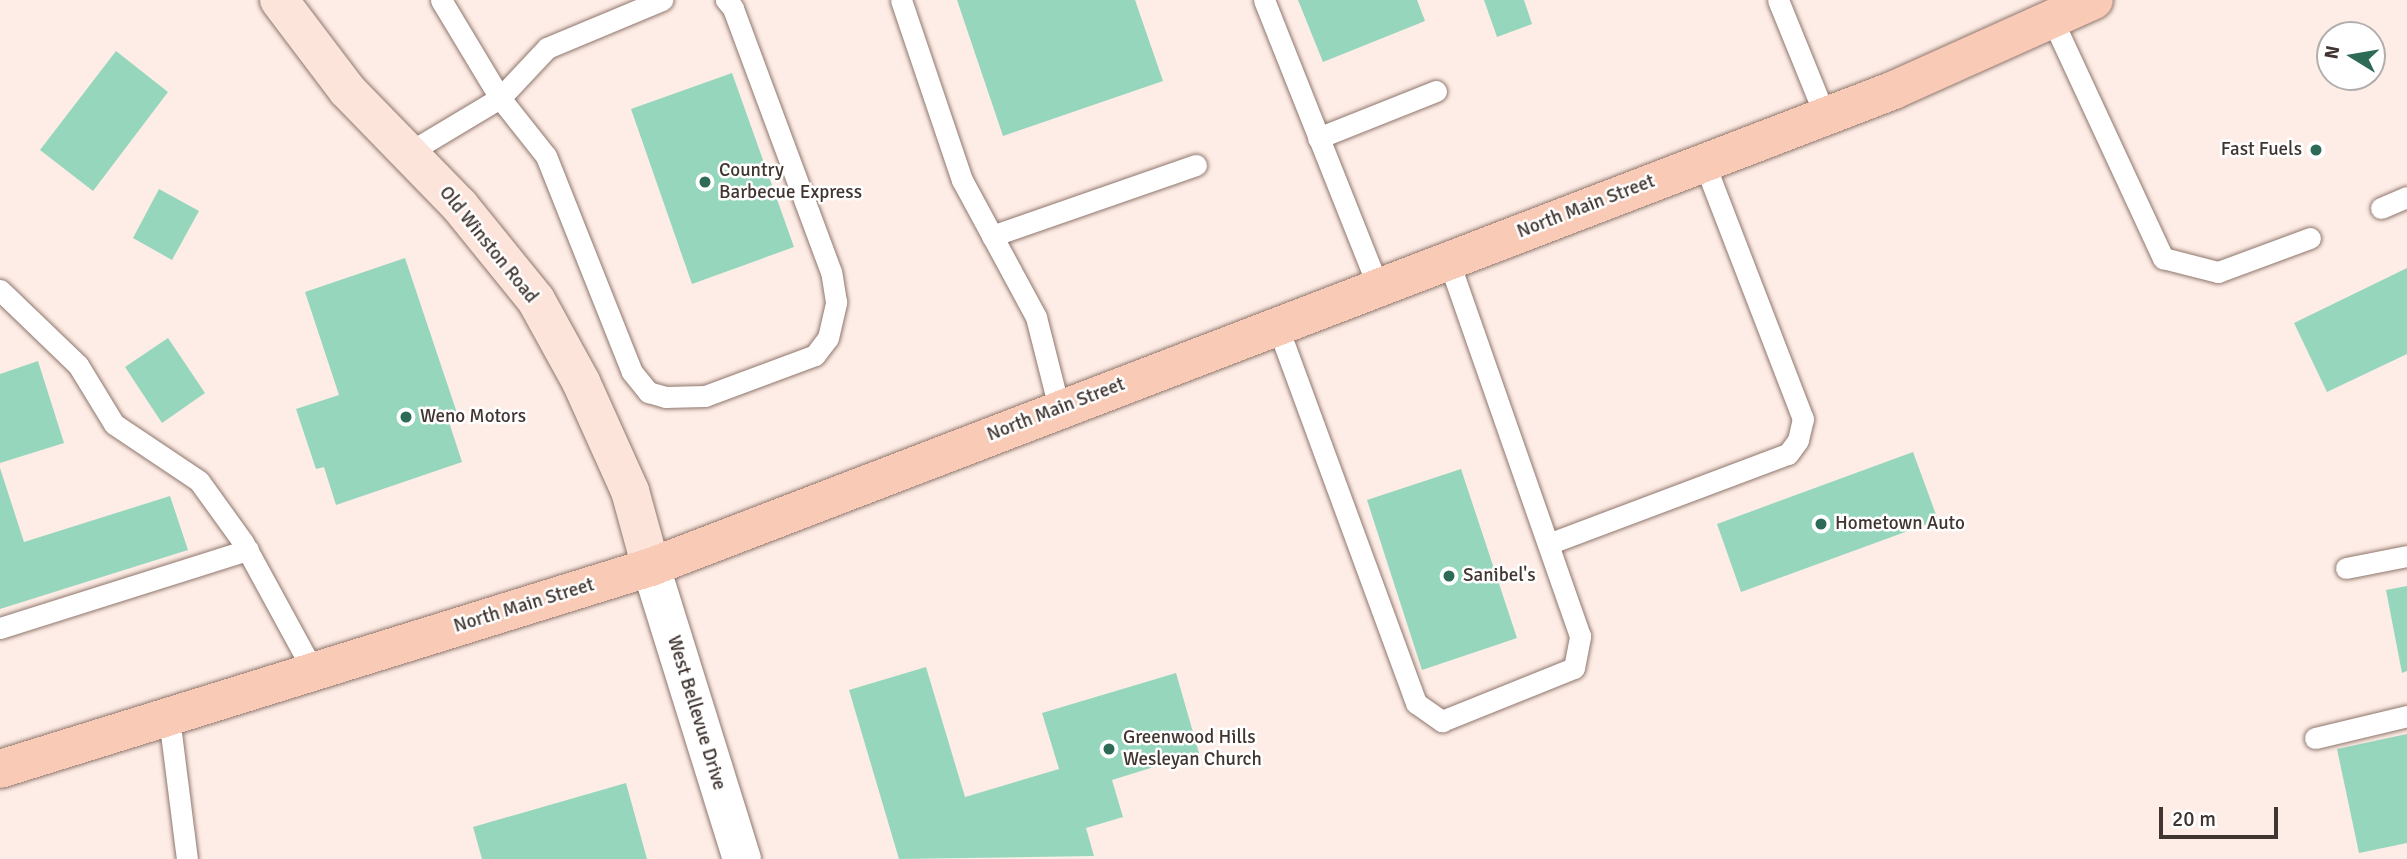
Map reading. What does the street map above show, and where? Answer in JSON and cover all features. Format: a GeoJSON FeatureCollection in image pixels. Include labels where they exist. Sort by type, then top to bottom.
{"type":"FeatureCollection","features":[{"type":"Feature","properties":{"kind":"main road","name":"North Main Street"},"geometry":{"type":"LineString","coordinates":[[0,769],[651,567],[1059,408],[1825,116],[2094,0]]}},
{"type":"Feature","properties":{"kind":"street","name":"Old Winston Road"},"geometry":{"type":"LineString","coordinates":[[279,0],[347,89],[459,205],[536,300],[581,382],[630,491],[651,567]]}},
{"type":"Feature","properties":{"kind":"street","name":"West Bellevue Drive"},"geometry":{"type":"LineString","coordinates":[[651,567],[742,859]]}},
{"type":"Feature","properties":{"kind":"lane"},"geometry":{"type":"LineString","coordinates":[[441,0],[500,98],[546,156],[632,372],[648,391],[664,397],[705,396],[785,369],[815,355],[828,338],[836,302],[833,282],[733,8],[726,0]]}},
{"type":"Feature","properties":{"kind":"lane"},"geometry":{"type":"LineString","coordinates":[[408,153],[500,98],[547,48],[662,0]]}},
{"type":"Feature","properties":{"kind":"lane"},"geometry":{"type":"LineString","coordinates":[[901,0],[962,180],[1036,317],[1059,408]]}},
{"type":"Feature","properties":{"kind":"lane"},"geometry":{"type":"LineString","coordinates":[[1264,0],[1378,287]]}},
{"type":"Feature","properties":{"kind":"lane"},"geometry":{"type":"LineString","coordinates":[[1778,0],[1825,116]]}},
{"type":"Feature","properties":{"kind":"lane"},"geometry":{"type":"LineString","coordinates":[[2052,19],[2163,258],[2218,272],[2310,237]]}},
{"type":"Feature","properties":{"kind":"lane"},"geometry":{"type":"LineString","coordinates":[[1318,138],[1436,91]]}},
{"type":"Feature","properties":{"kind":"lane"},"geometry":{"type":"LineString","coordinates":[[1548,544],[1788,454],[1798,440],[1803,419],[1704,162]]}},
{"type":"Feature","properties":{"kind":"lane"},"geometry":{"type":"LineString","coordinates":[[992,236],[1196,165]]}},
{"type":"Feature","properties":{"kind":"lane"},"geometry":{"type":"LineString","coordinates":[[2381,208],[2407,197]]}},
{"type":"Feature","properties":{"kind":"lane"},"geometry":{"type":"LineString","coordinates":[[1277,325],[1416,703],[1442,721],[1574,668],[1580,636],[1448,260]]}},
{"type":"Feature","properties":{"kind":"lane"},"geometry":{"type":"LineString","coordinates":[[0,290],[78,365],[114,424],[199,481],[248,550],[314,672]]}},
{"type":"Feature","properties":{"kind":"lane"},"geometry":{"type":"LineString","coordinates":[[0,628],[248,550]]}},
{"type":"Feature","properties":{"kind":"lane"},"geometry":{"type":"LineString","coordinates":[[2346,568],[2407,556]]}},
{"type":"Feature","properties":{"kind":"lane"},"geometry":{"type":"LineString","coordinates":[[2315,738],[2407,716]]}},
{"type":"Feature","properties":{"kind":"lane"},"geometry":{"type":"LineString","coordinates":[[169,717],[187,859]]}},
{"type":"Feature","properties":{"kind":"building"},"geometry":{"type":"Polygon","coordinates":[[[957,0],[1135,0],[1163,81],[1003,136],[957,0]]]}},
{"type":"Feature","properties":{"kind":"building"},"geometry":{"type":"Polygon","coordinates":[[[1298,0],[1417,0],[1425,21],[1323,62],[1298,0]]]}},
{"type":"Feature","properties":{"kind":"building"},"geometry":{"type":"Polygon","coordinates":[[[1484,0],[1524,0],[1532,24],[1497,37],[1484,0]]]}},
{"type":"Feature","properties":{"kind":"building"},"geometry":{"type":"Polygon","coordinates":[[[116,51],[168,92],[93,191],[40,150],[116,51]]]}},
{"type":"Feature","properties":{"kind":"building"},"geometry":{"type":"Polygon","coordinates":[[[732,73],[794,247],[692,284],[631,109],[732,73]]]}},
{"type":"Feature","properties":{"kind":"building"},"geometry":{"type":"Polygon","coordinates":[[[159,189],[199,211],[172,260],[133,238],[159,189]]]}},
{"type":"Feature","properties":{"kind":"building"},"geometry":{"type":"Polygon","coordinates":[[[405,258],[458,416],[448,419],[462,462],[336,505],[324,467],[316,469],[296,409],[339,395],[305,292],[405,258]]]}},
{"type":"Feature","properties":{"kind":"building"},"geometry":{"type":"Polygon","coordinates":[[[2407,268],[2407,354],[2327,392],[2294,323],[2407,268]]]}},
{"type":"Feature","properties":{"kind":"building"},"geometry":{"type":"Polygon","coordinates":[[[168,338],[205,393],[162,423],[125,367],[168,338]]]}},
{"type":"Feature","properties":{"kind":"building"},"geometry":{"type":"Polygon","coordinates":[[[38,361],[64,443],[0,463],[0,374],[38,361]]]}},
{"type":"Feature","properties":{"kind":"building"},"geometry":{"type":"Polygon","coordinates":[[[1913,452],[1938,520],[1741,592],[1717,524],[1913,452]]]}},
{"type":"Feature","properties":{"kind":"building"},"geometry":{"type":"Polygon","coordinates":[[[0,468],[24,542],[170,496],[188,550],[0,609],[0,468]]]}},
{"type":"Feature","properties":{"kind":"building"},"geometry":{"type":"Polygon","coordinates":[[[1461,469],[1517,638],[1422,670],[1367,500],[1461,469]]]}},
{"type":"Feature","properties":{"kind":"building"},"geometry":{"type":"Polygon","coordinates":[[[2407,586],[2407,671],[2402,673],[2386,590],[2407,586]]]}},
{"type":"Feature","properties":{"kind":"building"},"geometry":{"type":"Polygon","coordinates":[[[926,667],[965,797],[1059,769],[1042,713],[1176,673],[1199,753],[1112,780],[1123,817],[1086,828],[1094,856],[899,859],[849,690],[926,667]]]}},
{"type":"Feature","properties":{"kind":"building"},"geometry":{"type":"Polygon","coordinates":[[[2407,734],[2407,843],[2359,853],[2337,749],[2407,734]]]}},
{"type":"Feature","properties":{"kind":"building"},"geometry":{"type":"Polygon","coordinates":[[[626,783],[647,859],[482,859],[473,827],[626,783]]]}},
{"type":"Feature","properties":{"kind":"place","name":"Fast Fuels"},"geometry":{"type":"Point","coordinates":[2316,150]}},
{"type":"Feature","properties":{"kind":"place","name":"Country Barbecue Express"},"geometry":{"type":"Point","coordinates":[705,182]}},
{"type":"Feature","properties":{"kind":"place","name":"Weno Motors"},"geometry":{"type":"Point","coordinates":[406,417]}},
{"type":"Feature","properties":{"kind":"place","name":"Hometown Auto"},"geometry":{"type":"Point","coordinates":[1821,524]}},
{"type":"Feature","properties":{"kind":"place","name":"Sanibel's"},"geometry":{"type":"Point","coordinates":[1449,576]}},
{"type":"Feature","properties":{"kind":"place","name":"Greenwood Hills Wesleyan Church"},"geometry":{"type":"Point","coordinates":[1109,749]}}]}
